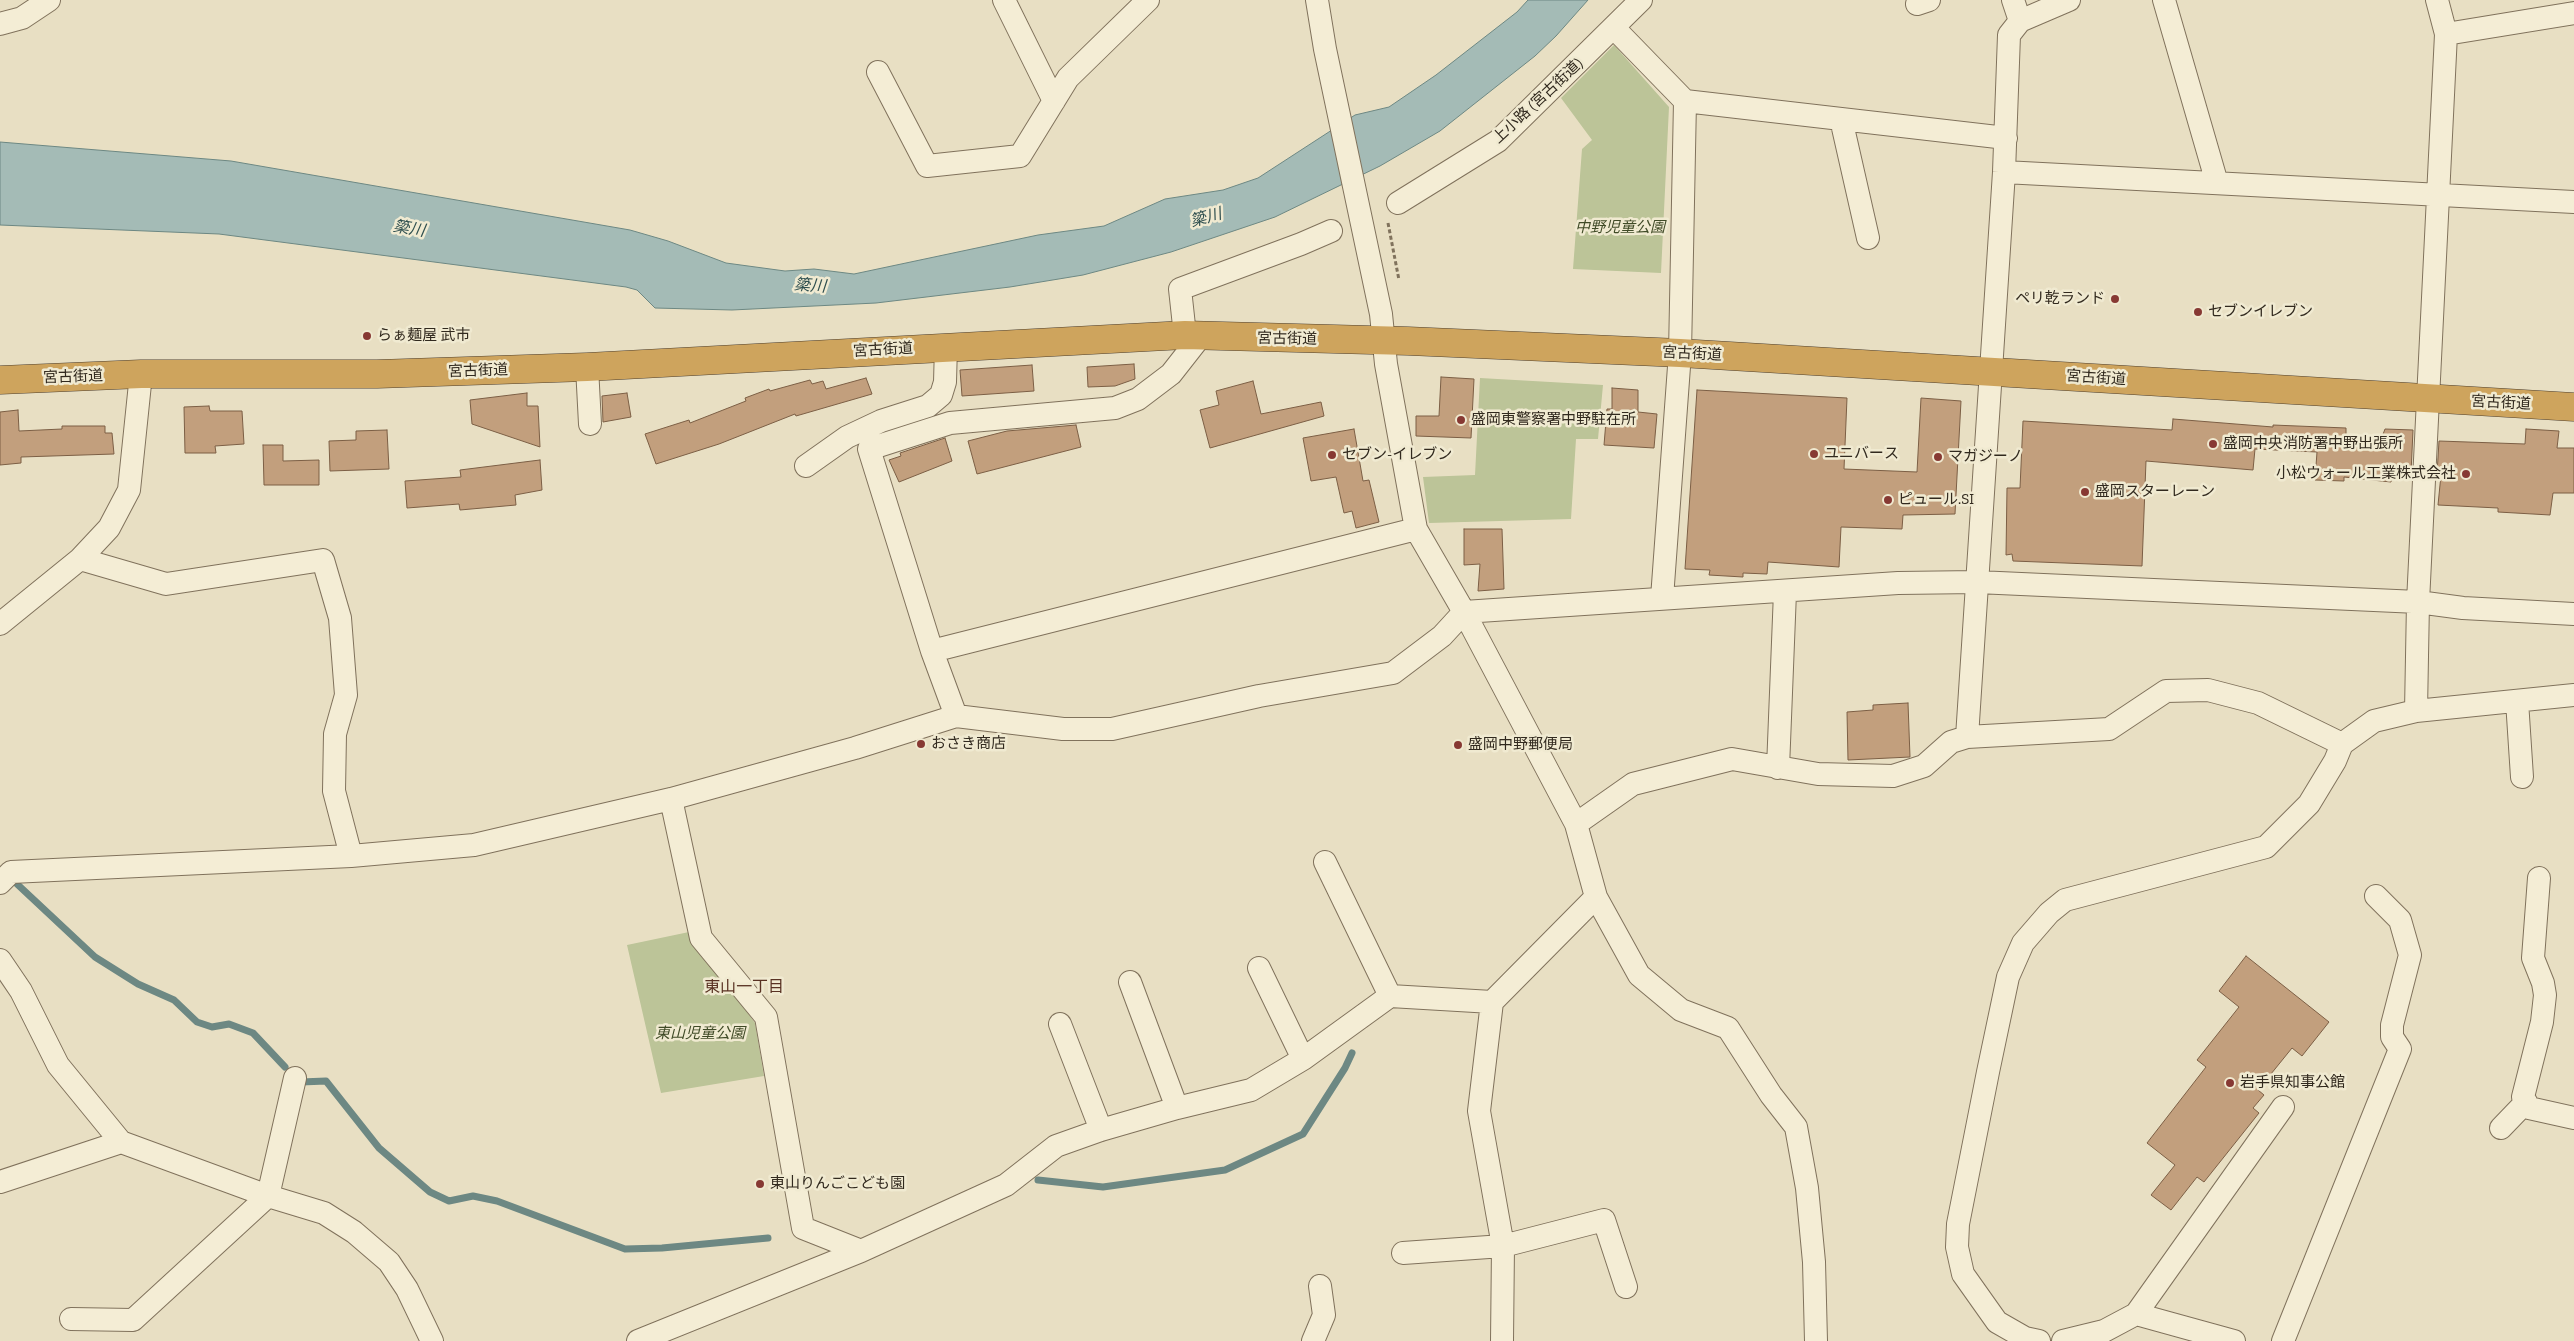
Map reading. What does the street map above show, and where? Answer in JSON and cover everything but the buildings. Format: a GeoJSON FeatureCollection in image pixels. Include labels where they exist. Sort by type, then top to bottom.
{"type":"FeatureCollection","features":[{"type":"Feature","properties":{"kind":"highway","name":"宮古街道"},"geometry":{"type":"LineString","coordinates":[[0,380],[141,374],[376,374],[587,367],[946,346],[1192,336],[1383,341],[1680,353],[2429,400],[2574,407]]}},
{"type":"Feature","properties":{"kind":"street"},"geometry":{"type":"LineString","coordinates":[[0,24],[22,18],[49,0]]}},
{"type":"Feature","properties":{"kind":"street"},"geometry":{"type":"LineString","coordinates":[[1004,0],[1054,101]]}},
{"type":"Feature","properties":{"kind":"street"},"geometry":{"type":"LineString","coordinates":[[878,72],[927,166],[1020,156],[1068,78],[1148,0]]}},
{"type":"Feature","properties":{"kind":"street"},"geometry":{"type":"LineString","coordinates":[[1317,0],[1325,49],[1381,314],[1383,341],[1416,528],[1464,612],[1576,824],[1596,897],[1639,976],[1681,1010],[1728,1028],[1771,1095],[1796,1127],[1806,1188],[1814,1262],[1816,1341]]}},
{"type":"Feature","properties":{"kind":"street","name":"上小路 (宮古街道)"},"geometry":{"type":"LineString","coordinates":[[1398,203],[1498,141],[1641,0]]}},
{"type":"Feature","properties":{"kind":"street"},"geometry":{"type":"LineString","coordinates":[[2013,0],[2020,21]]}},
{"type":"Feature","properties":{"kind":"street"},"geometry":{"type":"LineString","coordinates":[[1967,737],[2004,172],[2010,35],[2020,21],[2069,0]]}},
{"type":"Feature","properties":{"kind":"street"},"geometry":{"type":"LineString","coordinates":[[2164,0],[2217,182]]}},
{"type":"Feature","properties":{"kind":"street"},"geometry":{"type":"LineString","coordinates":[[2416,711],[2418,602],[2446,34],[2438,0]]}},
{"type":"Feature","properties":{"kind":"street"},"geometry":{"type":"LineString","coordinates":[[2446,34],[2574,13]]}},
{"type":"Feature","properties":{"kind":"street"},"geometry":{"type":"LineString","coordinates":[[1614,28],[1685,101],[2006,138]]}},
{"type":"Feature","properties":{"kind":"street"},"geometry":{"type":"LineString","coordinates":[[1662,598],[1680,353],[1685,101]]}},
{"type":"Feature","properties":{"kind":"street"},"geometry":{"type":"LineString","coordinates":[[1841,119],[1868,238]]}},
{"type":"Feature","properties":{"kind":"street"},"geometry":{"type":"LineString","coordinates":[[2004,172],[2438,193],[2574,202]]}},
{"type":"Feature","properties":{"kind":"street"},"geometry":{"type":"LineString","coordinates":[[956,716],[932,651],[869,450],[950,423],[1116,408],[1138,398],[1172,374],[1192,336],[1180,290],[1331,231]]}},
{"type":"Feature","properties":{"kind":"street"},"geometry":{"type":"LineString","coordinates":[[806,466],[847,437],[881,421],[928,406],[941,395],[945,382],[946,346]]}},
{"type":"Feature","properties":{"kind":"street"},"geometry":{"type":"LineString","coordinates":[[587,367],[590,424]]}},
{"type":"Feature","properties":{"kind":"street"},"geometry":{"type":"LineString","coordinates":[[0,624],[80,560],[109,528],[129,490],[141,374]]}},
{"type":"Feature","properties":{"kind":"street"},"geometry":{"type":"LineString","coordinates":[[932,651],[1416,528]]}},
{"type":"Feature","properties":{"kind":"street"},"geometry":{"type":"LineString","coordinates":[[80,560],[166,584],[323,560],[340,618],[346,695],[335,734],[334,791],[351,856]]}},
{"type":"Feature","properties":{"kind":"street"},"geometry":{"type":"LineString","coordinates":[[0,883],[11,872],[351,856],[474,845],[671,799],[855,748],[956,716],[1063,729],[1112,729],[1259,696],[1393,673],[1442,636],[1464,612],[1898,583],[1977,582],[2418,602],[2463,608],[2574,614]]}},
{"type":"Feature","properties":{"kind":"street"},"geometry":{"type":"LineString","coordinates":[[1778,768],[1785,592]]}},
{"type":"Feature","properties":{"kind":"street"},"geometry":{"type":"LineString","coordinates":[[1576,824],[1633,784],[1732,759],[1818,774],[1893,776],[1924,766],[1951,742],[1967,737],[2109,729],[2134,710],[2166,691],[2208,690],[2258,703],[2342,744]]}},
{"type":"Feature","properties":{"kind":"street"},"geometry":{"type":"LineString","coordinates":[[2039,1341],[2025,1338],[1997,1322],[1963,1274],[1957,1247],[1958,1224],[2008,977],[2022,943],[2065,900],[2266,847],[2309,804],[2335,761],[2342,744],[2374,721],[2416,711],[2574,695]]}},
{"type":"Feature","properties":{"kind":"street"},"geometry":{"type":"LineString","coordinates":[[2517,701],[2522,777]]}},
{"type":"Feature","properties":{"kind":"street"},"geometry":{"type":"LineString","coordinates":[[671,799],[701,938],[766,1017],[803,1228],[861,1251]]}},
{"type":"Feature","properties":{"kind":"street"},"geometry":{"type":"LineString","coordinates":[[1325,862],[1390,996]]}},
{"type":"Feature","properties":{"kind":"street"},"geometry":{"type":"LineString","coordinates":[[2539,878],[2533,958],[2543,983],[2545,996],[2542,1022],[2523,1097],[2529,1108],[2574,1118]]}},
{"type":"Feature","properties":{"kind":"street"},"geometry":{"type":"LineString","coordinates":[[2283,1341],[2400,1048],[2392,1037],[2392,1025],[2410,955],[2400,920],[2376,896]]}},
{"type":"Feature","properties":{"kind":"street"},"geometry":{"type":"LineString","coordinates":[[1502,1341],[1503,1246],[1479,1111],[1492,1002],[1596,897]]}},
{"type":"Feature","properties":{"kind":"street"},"geometry":{"type":"LineString","coordinates":[[0,960],[21,991],[58,1065],[121,1142],[268,1196],[324,1213],[354,1232],[389,1262],[407,1289],[432,1341]]}},
{"type":"Feature","properties":{"kind":"street"},"geometry":{"type":"LineString","coordinates":[[1259,968],[1303,1059]]}},
{"type":"Feature","properties":{"kind":"street"},"geometry":{"type":"LineString","coordinates":[[1130,982],[1177,1108]]}},
{"type":"Feature","properties":{"kind":"street"},"geometry":{"type":"LineString","coordinates":[[638,1341],[678,1334],[1006,1185],[1056,1146],[1101,1130],[1177,1108],[1251,1090],[1303,1059],[1390,996],[1492,1002]]}},
{"type":"Feature","properties":{"kind":"street"},"geometry":{"type":"LineString","coordinates":[[1060,1024],[1101,1130]]}},
{"type":"Feature","properties":{"kind":"street"},"geometry":{"type":"LineString","coordinates":[[72,1319],[132,1320],[268,1196],[295,1078]]}},
{"type":"Feature","properties":{"kind":"street"},"geometry":{"type":"LineString","coordinates":[[2501,1128],[2526,1102]]}},
{"type":"Feature","properties":{"kind":"street"},"geometry":{"type":"LineString","coordinates":[[2064,1341],[2104,1331],[2136,1314],[2283,1107]]}},
{"type":"Feature","properties":{"kind":"street"},"geometry":{"type":"LineString","coordinates":[[0,1182],[121,1142]]}},
{"type":"Feature","properties":{"kind":"street"},"geometry":{"type":"LineString","coordinates":[[1403,1253],[1503,1246],[1604,1220],[1626,1287]]}},
{"type":"Feature","properties":{"kind":"street"},"geometry":{"type":"LineString","coordinates":[[1313,1341],[1324,1315],[1320,1286]]}},
{"type":"Feature","properties":{"kind":"street"},"geometry":{"type":"LineString","coordinates":[[2136,1314],[2234,1341]]}},
{"type":"Feature","properties":{"kind":"path"},"geometry":{"type":"LineString","coordinates":[[1398,203],[1387,218],[1400,281]]}},
{"type":"Feature","properties":{"kind":"green space","name":"中野児童公園"},"geometry":{"type":"Polygon","coordinates":[[[1614,45],[1669,107],[1661,273],[1573,269],[1582,149],[1592,140],[1561,98],[1614,45]]]}},
{"type":"Feature","properties":{"kind":"green space"},"geometry":{"type":"Polygon","coordinates":[[[1480,378],[1603,385],[1598,439],[1576,439],[1571,519],[1429,523],[1423,477],[1475,475],[1480,378]]]}},
{"type":"Feature","properties":{"kind":"green space","name":"東山児童公園"},"geometry":{"type":"Polygon","coordinates":[[[689,932],[755,1023],[764,1076],[661,1093],[627,945],[689,932]]]}},
{"type":"Feature","properties":{"kind":"water","name":"簗川"},"geometry":{"type":"Polygon","coordinates":[[[1528,0],[1588,0],[1556,36],[1535,56],[1440,131],[1380,166],[1275,217],[1171,252],[1083,275],[1010,287],[876,303],[732,310],[655,308],[637,290],[626,287],[219,234],[0,225],[0,142],[231,161],[630,230],[668,241],[726,263],[785,271],[814,269],[854,274],[1038,235],[1104,226],[1165,199],[1223,190],[1258,178],[1355,115],[1389,107],[1436,75],[1517,12],[1528,0]]]}},
{"type":"Feature","properties":{"kind":"waterway"},"geometry":{"type":"LineString","coordinates":[[17,884],[95,957],[138,984],[174,1000],[197,1022],[212,1027],[229,1024],[253,1033],[285,1067]]}},
{"type":"Feature","properties":{"kind":"waterway"},"geometry":{"type":"LineString","coordinates":[[1038,1180],[1103,1187],[1225,1170],[1303,1134],[1345,1068],[1352,1053]]}},
{"type":"Feature","properties":{"kind":"waterway"},"geometry":{"type":"LineString","coordinates":[[301,1082],[326,1081],[379,1148],[430,1192],[449,1201],[473,1196],[497,1201],[625,1249],[662,1248],[768,1238]]}},
{"type":"Feature","properties":{"kind":"place","name":"ペリ乾ランド"},"geometry":{"type":"Point","coordinates":[2115,299]}},
{"type":"Feature","properties":{"kind":"place","name":"セブンイレブン"},"geometry":{"type":"Point","coordinates":[2198,312]}},
{"type":"Feature","properties":{"kind":"place","name":"らぁ麺屋 武市"},"geometry":{"type":"Point","coordinates":[367,336]}},
{"type":"Feature","properties":{"kind":"place","name":"盛岡東警察署中野駐在所"},"geometry":{"type":"Point","coordinates":[1461,420]}},
{"type":"Feature","properties":{"kind":"place","name":"盛岡中央消防署中野出張所"},"geometry":{"type":"Point","coordinates":[2213,444]}},
{"type":"Feature","properties":{"kind":"place","name":"ユニバース"},"geometry":{"type":"Point","coordinates":[1814,454]}},
{"type":"Feature","properties":{"kind":"place","name":"セブン-イレブン"},"geometry":{"type":"Point","coordinates":[1332,455]}},
{"type":"Feature","properties":{"kind":"place","name":"マガジーノ"},"geometry":{"type":"Point","coordinates":[1938,457]}},
{"type":"Feature","properties":{"kind":"place","name":"小松ウォール工業株式会社"},"geometry":{"type":"Point","coordinates":[2466,474]}},
{"type":"Feature","properties":{"kind":"place","name":"盛岡スターレーン"},"geometry":{"type":"Point","coordinates":[2085,492]}},
{"type":"Feature","properties":{"kind":"place","name":"ピュール.SI"},"geometry":{"type":"Point","coordinates":[1888,500]}},
{"type":"Feature","properties":{"kind":"place","name":"おさき商店"},"geometry":{"type":"Point","coordinates":[921,744]}},
{"type":"Feature","properties":{"kind":"place","name":"盛岡中野郵便局"},"geometry":{"type":"Point","coordinates":[1458,745]}},
{"type":"Feature","properties":{"kind":"place","name":"岩手県知事公館"},"geometry":{"type":"Point","coordinates":[2230,1083]}},
{"type":"Feature","properties":{"kind":"place","name":"東山りんごこども園"},"geometry":{"type":"Point","coordinates":[760,1184]}},
{"type":"Feature","properties":{"kind":"district","name":"東山一丁目"},"geometry":{"type":"Point","coordinates":[744,987]}}]}
